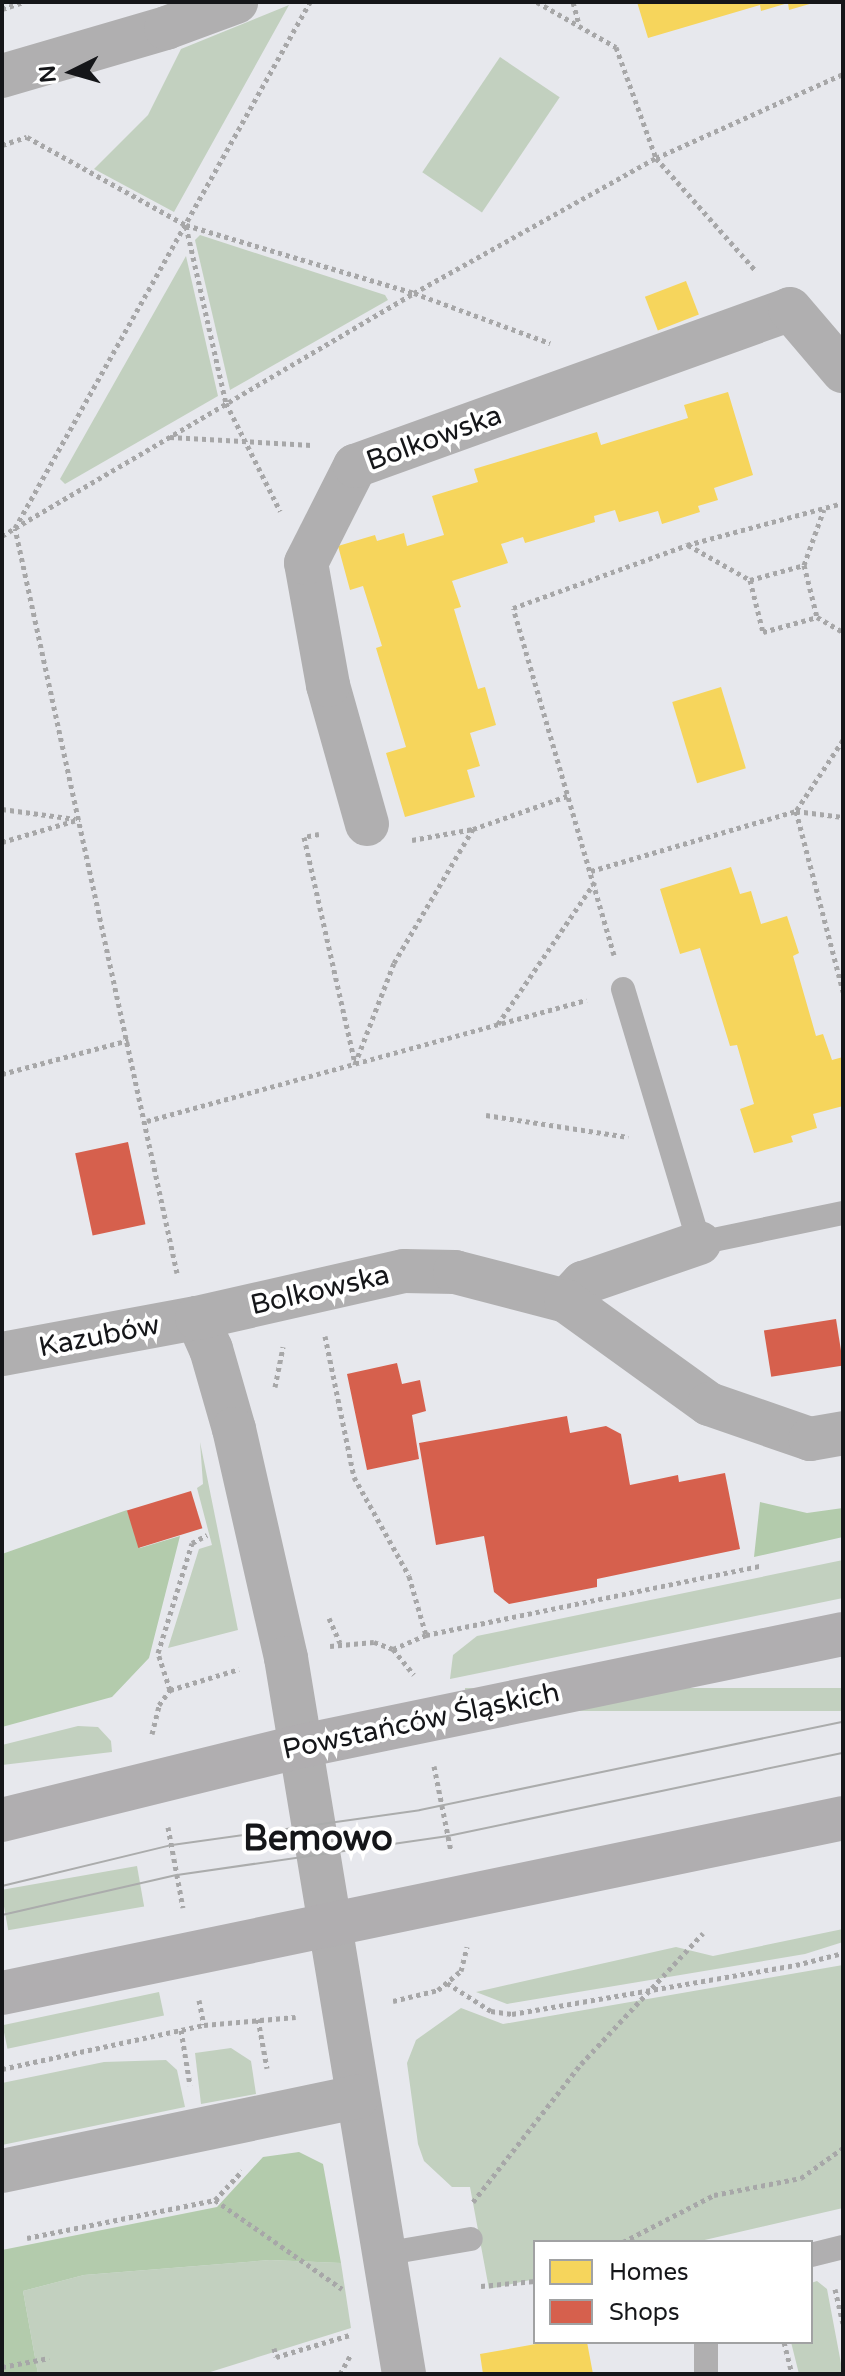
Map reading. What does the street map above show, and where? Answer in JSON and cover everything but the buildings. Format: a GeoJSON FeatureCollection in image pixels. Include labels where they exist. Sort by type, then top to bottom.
{"type":"FeatureCollection","features":[{"type":"Feature","properties":{"kind":"main road","name":"Powstańców Śląskich"},"geometry":{"type":"LineString","coordinates":[[2,1820],[302,1746],[843,1634]]}},
{"type":"Feature","properties":{"kind":"main road"},"geometry":{"type":"LineString","coordinates":[[2,1993],[843,1818]]}},
{"type":"Feature","properties":{"kind":"street"},"geometry":{"type":"LineString","coordinates":[[2,76],[166,28],[236,2]]}},
{"type":"Feature","properties":{"kind":"street"},"geometry":{"type":"LineString","coordinates":[[790,309],[843,371]]}},
{"type":"Feature","properties":{"kind":"street","name":"Bolkowska"},"geometry":{"type":"LineString","coordinates":[[306,563],[355,466],[790,309]]}},
{"type":"Feature","properties":{"kind":"street"},"geometry":{"type":"LineString","coordinates":[[306,563],[328,685],[367,824]]}},
{"type":"Feature","properties":{"kind":"street"},"geometry":{"type":"LineString","coordinates":[[566,1301],[583,1283],[699,1243]]}},
{"type":"Feature","properties":{"kind":"street","name":"Bolkowska"},"geometry":{"type":"LineString","coordinates":[[197,1318],[404,1271],[455,1272],[566,1301],[709,1404],[810,1439],[843,1433]]}},
{"type":"Feature","properties":{"kind":"street"},"geometry":{"type":"LineString","coordinates":[[197,1318],[234,1429],[302,1746],[404,2374]]}},
{"type":"Feature","properties":{"kind":"street","name":"Kazubów"},"geometry":{"type":"LineString","coordinates":[[2,1354],[197,1318]]}},
{"type":"Feature","properties":{"kind":"street"},"geometry":{"type":"LineString","coordinates":[[2,2171],[357,2097]]}},
{"type":"Feature","properties":{"kind":"lane"},"geometry":{"type":"LineString","coordinates":[[623,989],[672,1144],[699,1243],[843,1213]]}},
{"type":"Feature","properties":{"kind":"lane"},"geometry":{"type":"LineString","coordinates":[[383,2254],[471,2239]]}},
{"type":"Feature","properties":{"kind":"lane"},"geometry":{"type":"LineString","coordinates":[[813,2254],[843,2247]]}},
{"type":"Feature","properties":{"kind":"lane"},"geometry":{"type":"LineString","coordinates":[[706,2344],[706,2374]]}},
{"type":"Feature","properties":{"kind":"path"},"geometry":{"type":"LineString","coordinates":[[2,9],[24,2]]}},
{"type":"Feature","properties":{"kind":"path"},"geometry":{"type":"LineString","coordinates":[[197,1318],[175,1270],[147,1121],[15,528],[310,2]]}},
{"type":"Feature","properties":{"kind":"path"},"geometry":{"type":"LineString","coordinates":[[537,2],[616,47],[656,158],[790,309]]}},
{"type":"Feature","properties":{"kind":"path"},"geometry":{"type":"LineString","coordinates":[[573,2],[579,26]]}},
{"type":"Feature","properties":{"kind":"path"},"geometry":{"type":"LineString","coordinates":[[2,536],[414,293],[656,158],[843,74]]}},
{"type":"Feature","properties":{"kind":"path"},"geometry":{"type":"LineString","coordinates":[[2,152],[4,144],[27,137],[186,225],[414,293],[622,369]]}},
{"type":"Feature","properties":{"kind":"path"},"geometry":{"type":"LineString","coordinates":[[186,225],[226,403],[306,563]]}},
{"type":"Feature","properties":{"kind":"path"},"geometry":{"type":"LineString","coordinates":[[169,437],[323,445]]}},
{"type":"Feature","properties":{"kind":"path"},"geometry":{"type":"LineString","coordinates":[[147,1121],[623,989],[595,882],[513,608],[687,545],[843,503]]}},
{"type":"Feature","properties":{"kind":"path"},"geometry":{"type":"LineString","coordinates":[[817,617],[804,565],[824,509]]}},
{"type":"Feature","properties":{"kind":"path"},"geometry":{"type":"LineString","coordinates":[[687,545],[750,580],[804,565]]}},
{"type":"Feature","properties":{"kind":"path"},"geometry":{"type":"LineString","coordinates":[[750,580],[763,632],[817,617],[843,632]]}},
{"type":"Feature","properties":{"kind":"path"},"geometry":{"type":"LineString","coordinates":[[843,740],[796,811],[843,992]]}},
{"type":"Feature","properties":{"kind":"path"},"geometry":{"type":"LineString","coordinates":[[355,1064],[304,837],[367,824],[404,841],[473,829],[567,796]]}},
{"type":"Feature","properties":{"kind":"path"},"geometry":{"type":"LineString","coordinates":[[2,809],[80,819]]}},
{"type":"Feature","properties":{"kind":"path"},"geometry":{"type":"LineString","coordinates":[[591,871],[796,811],[843,817]]}},
{"type":"Feature","properties":{"kind":"path"},"geometry":{"type":"LineString","coordinates":[[2,842],[80,819]]}},
{"type":"Feature","properties":{"kind":"path"},"geometry":{"type":"LineString","coordinates":[[355,1064],[394,963],[473,829]]}},
{"type":"Feature","properties":{"kind":"path"},"geometry":{"type":"LineString","coordinates":[[497,1025],[595,882]]}},
{"type":"Feature","properties":{"kind":"path"},"geometry":{"type":"LineString","coordinates":[[2,1074],[129,1040]]}},
{"type":"Feature","properties":{"kind":"path"},"geometry":{"type":"LineString","coordinates":[[486,1115],[672,1144]]}},
{"type":"Feature","properties":{"kind":"path"},"geometry":{"type":"LineString","coordinates":[[323,1324],[354,1477],[409,1576],[426,1635]]}},
{"type":"Feature","properties":{"kind":"path"},"geometry":{"type":"LineString","coordinates":[[170,1690],[158,1653],[192,1543],[208,1538],[204,1526]]}},
{"type":"Feature","properties":{"kind":"path"},"geometry":{"type":"LineString","coordinates":[[319,1649],[358,1640],[393,1649],[426,1635],[760,1566]]}},
{"type":"Feature","properties":{"kind":"path"},"geometry":{"type":"LineString","coordinates":[[393,1649],[414,1676],[418,1691]]}},
{"type":"Feature","properties":{"kind":"path"},"geometry":{"type":"LineString","coordinates":[[154,1746],[153,1721],[170,1690],[240,1669]]}},
{"type":"Feature","properties":{"kind":"path"},"geometry":{"type":"LineString","coordinates":[[436,1774],[451,1847]]}},
{"type":"Feature","properties":{"kind":"path"},"geometry":{"type":"LineString","coordinates":[[170,1836],[182,1905]]}},
{"type":"Feature","properties":{"kind":"path"},"geometry":{"type":"LineString","coordinates":[[466,2212],[581,2064],[703,1933]]}},
{"type":"Feature","properties":{"kind":"path"},"geometry":{"type":"LineString","coordinates":[[383,2003],[427,1995],[447,1983],[461,1971],[468,1936]]}},
{"type":"Feature","properties":{"kind":"path"},"geometry":{"type":"LineString","coordinates":[[447,1983],[487,2009],[504,2014],[651,1990],[843,1953]]}},
{"type":"Feature","properties":{"kind":"path"},"geometry":{"type":"LineString","coordinates":[[2,2069],[204,2025],[300,2016]]}},
{"type":"Feature","properties":{"kind":"path"},"geometry":{"type":"LineString","coordinates":[[258,2019],[268,2075]]}},
{"type":"Feature","properties":{"kind":"path"},"geometry":{"type":"LineString","coordinates":[[627,2240],[714,2195],[801,2178],[843,2148]]}},
{"type":"Feature","properties":{"kind":"path"},"geometry":{"type":"LineString","coordinates":[[27,2238],[215,2200],[346,2291]]}},
{"type":"Feature","properties":{"kind":"path"},"geometry":{"type":"LineString","coordinates":[[481,2286],[533,2281]]}},
{"type":"Feature","properties":{"kind":"path"},"geometry":{"type":"LineString","coordinates":[[274,2348],[276,2357],[363,2332]]}},
{"type":"Feature","properties":{"kind":"path"},"geometry":{"type":"LineString","coordinates":[[784,2344],[792,2374]]}},
{"type":"Feature","properties":{"kind":"path"},"geometry":{"type":"LineString","coordinates":[[2,2367],[49,2358]]}},
{"type":"Feature","properties":{"kind":"green space"},"geometry":{"type":"Polygon","coordinates":[[[289,5],[174,212],[94,169],[148,115],[181,49],[289,5]]]}},
{"type":"Feature","properties":{"kind":"green space"},"geometry":{"type":"Polygon","coordinates":[[[500,57],[560,97],[482,212],[422,172],[500,57]]]}},
{"type":"Feature","properties":{"kind":"green space"},"geometry":{"type":"Polygon","coordinates":[[[200,235],[385,295],[388,300],[230,390],[195,240],[200,235]]]}},
{"type":"Feature","properties":{"kind":"green space"},"geometry":{"type":"Polygon","coordinates":[[[186,256],[218,396],[65,484],[60,479],[186,256]]]}},
{"type":"Feature","properties":{"kind":"green space"},"geometry":{"type":"Polygon","coordinates":[[[200,1442],[238,1630],[168,1648],[199,1549],[212,1545],[197,1488],[203,1484],[200,1442]]]}},
{"type":"Feature","properties":{"kind":"green space"},"geometry":{"type":"Polygon","coordinates":[[[760,1502],[807,1513],[843,1508],[843,1537],[754,1557],[760,1502]]]}},
{"type":"Feature","properties":{"kind":"green space"},"geometry":{"type":"Polygon","coordinates":[[[127,1510],[140,1548],[180,1536],[149,1658],[112,1697],[2,1727],[2,1554],[127,1510]]]}},
{"type":"Feature","properties":{"kind":"green space"},"geometry":{"type":"Polygon","coordinates":[[[843,1560],[843,1598],[450,1679],[453,1655],[477,1636],[843,1560]]]}},
{"type":"Feature","properties":{"kind":"green space"},"geometry":{"type":"Polygon","coordinates":[[[465,1688],[843,1688],[843,1711],[465,1711],[465,1688]]]}},
{"type":"Feature","properties":{"kind":"green space"},"geometry":{"type":"Polygon","coordinates":[[[78,1726],[98,1727],[111,1741],[112,1752],[2,1765],[2,1745],[78,1726]]]}},
{"type":"Feature","properties":{"kind":"green space"},"geometry":{"type":"Polygon","coordinates":[[[137,1866],[144,1906],[8,1930],[2,1890],[137,1866]]]}},
{"type":"Feature","properties":{"kind":"green space"},"geometry":{"type":"Polygon","coordinates":[[[843,1929],[843,1942],[805,1954],[507,2004],[476,1992],[676,1947],[713,1956],[843,1929]]]}},
{"type":"Feature","properties":{"kind":"green space"},"geometry":{"type":"Polygon","coordinates":[[[843,1965],[843,2208],[705,2240],[533,2240],[533,2279],[489,2289],[470,2187],[452,2187],[424,2161],[418,2144],[407,2063],[416,2040],[461,2008],[503,2024],[843,1965]]]}},
{"type":"Feature","properties":{"kind":"green space"},"geometry":{"type":"Polygon","coordinates":[[[159,1992],[164,2015],[7,2049],[2,2025],[159,1992]]]}},
{"type":"Feature","properties":{"kind":"green space"},"geometry":{"type":"Polygon","coordinates":[[[231,2048],[251,2061],[256,2094],[201,2104],[195,2053],[231,2048]]]}},
{"type":"Feature","properties":{"kind":"green space"},"geometry":{"type":"Polygon","coordinates":[[[166,2060],[177,2070],[185,2107],[2,2145],[2,2083],[104,2062],[166,2060]]]}},
{"type":"Feature","properties":{"kind":"green space"},"geometry":{"type":"Polygon","coordinates":[[[299,2152],[323,2164],[341,2263],[270,2260],[84,2275],[23,2291],[38,2374],[2,2374],[2,2250],[217,2207],[263,2157],[299,2152]]]}},
{"type":"Feature","properties":{"kind":"green space"},"geometry":{"type":"Polygon","coordinates":[[[270,2260],[341,2263],[351,2328],[204,2374],[38,2374],[23,2291],[84,2275],[270,2260]]]}},
{"type":"Feature","properties":{"kind":"green space"},"geometry":{"type":"Polygon","coordinates":[[[817,2281],[827,2289],[843,2374],[799,2374],[792,2344],[813,2344],[813,2282],[817,2281]]]}},
{"type":"Feature","properties":{"kind":"tram line"},"geometry":{"type":"LineString","coordinates":[[2,1886],[172,1845],[420,1810],[843,1722]]}},
{"type":"Feature","properties":{"kind":"tram line"},"geometry":{"type":"LineString","coordinates":[[2,1915],[177,1875],[448,1836],[843,1753]]}},
{"type":"Feature","properties":{"kind":"district","name":"Bemowo"},"geometry":{"type":"Point","coordinates":[318,1839]}}]}
